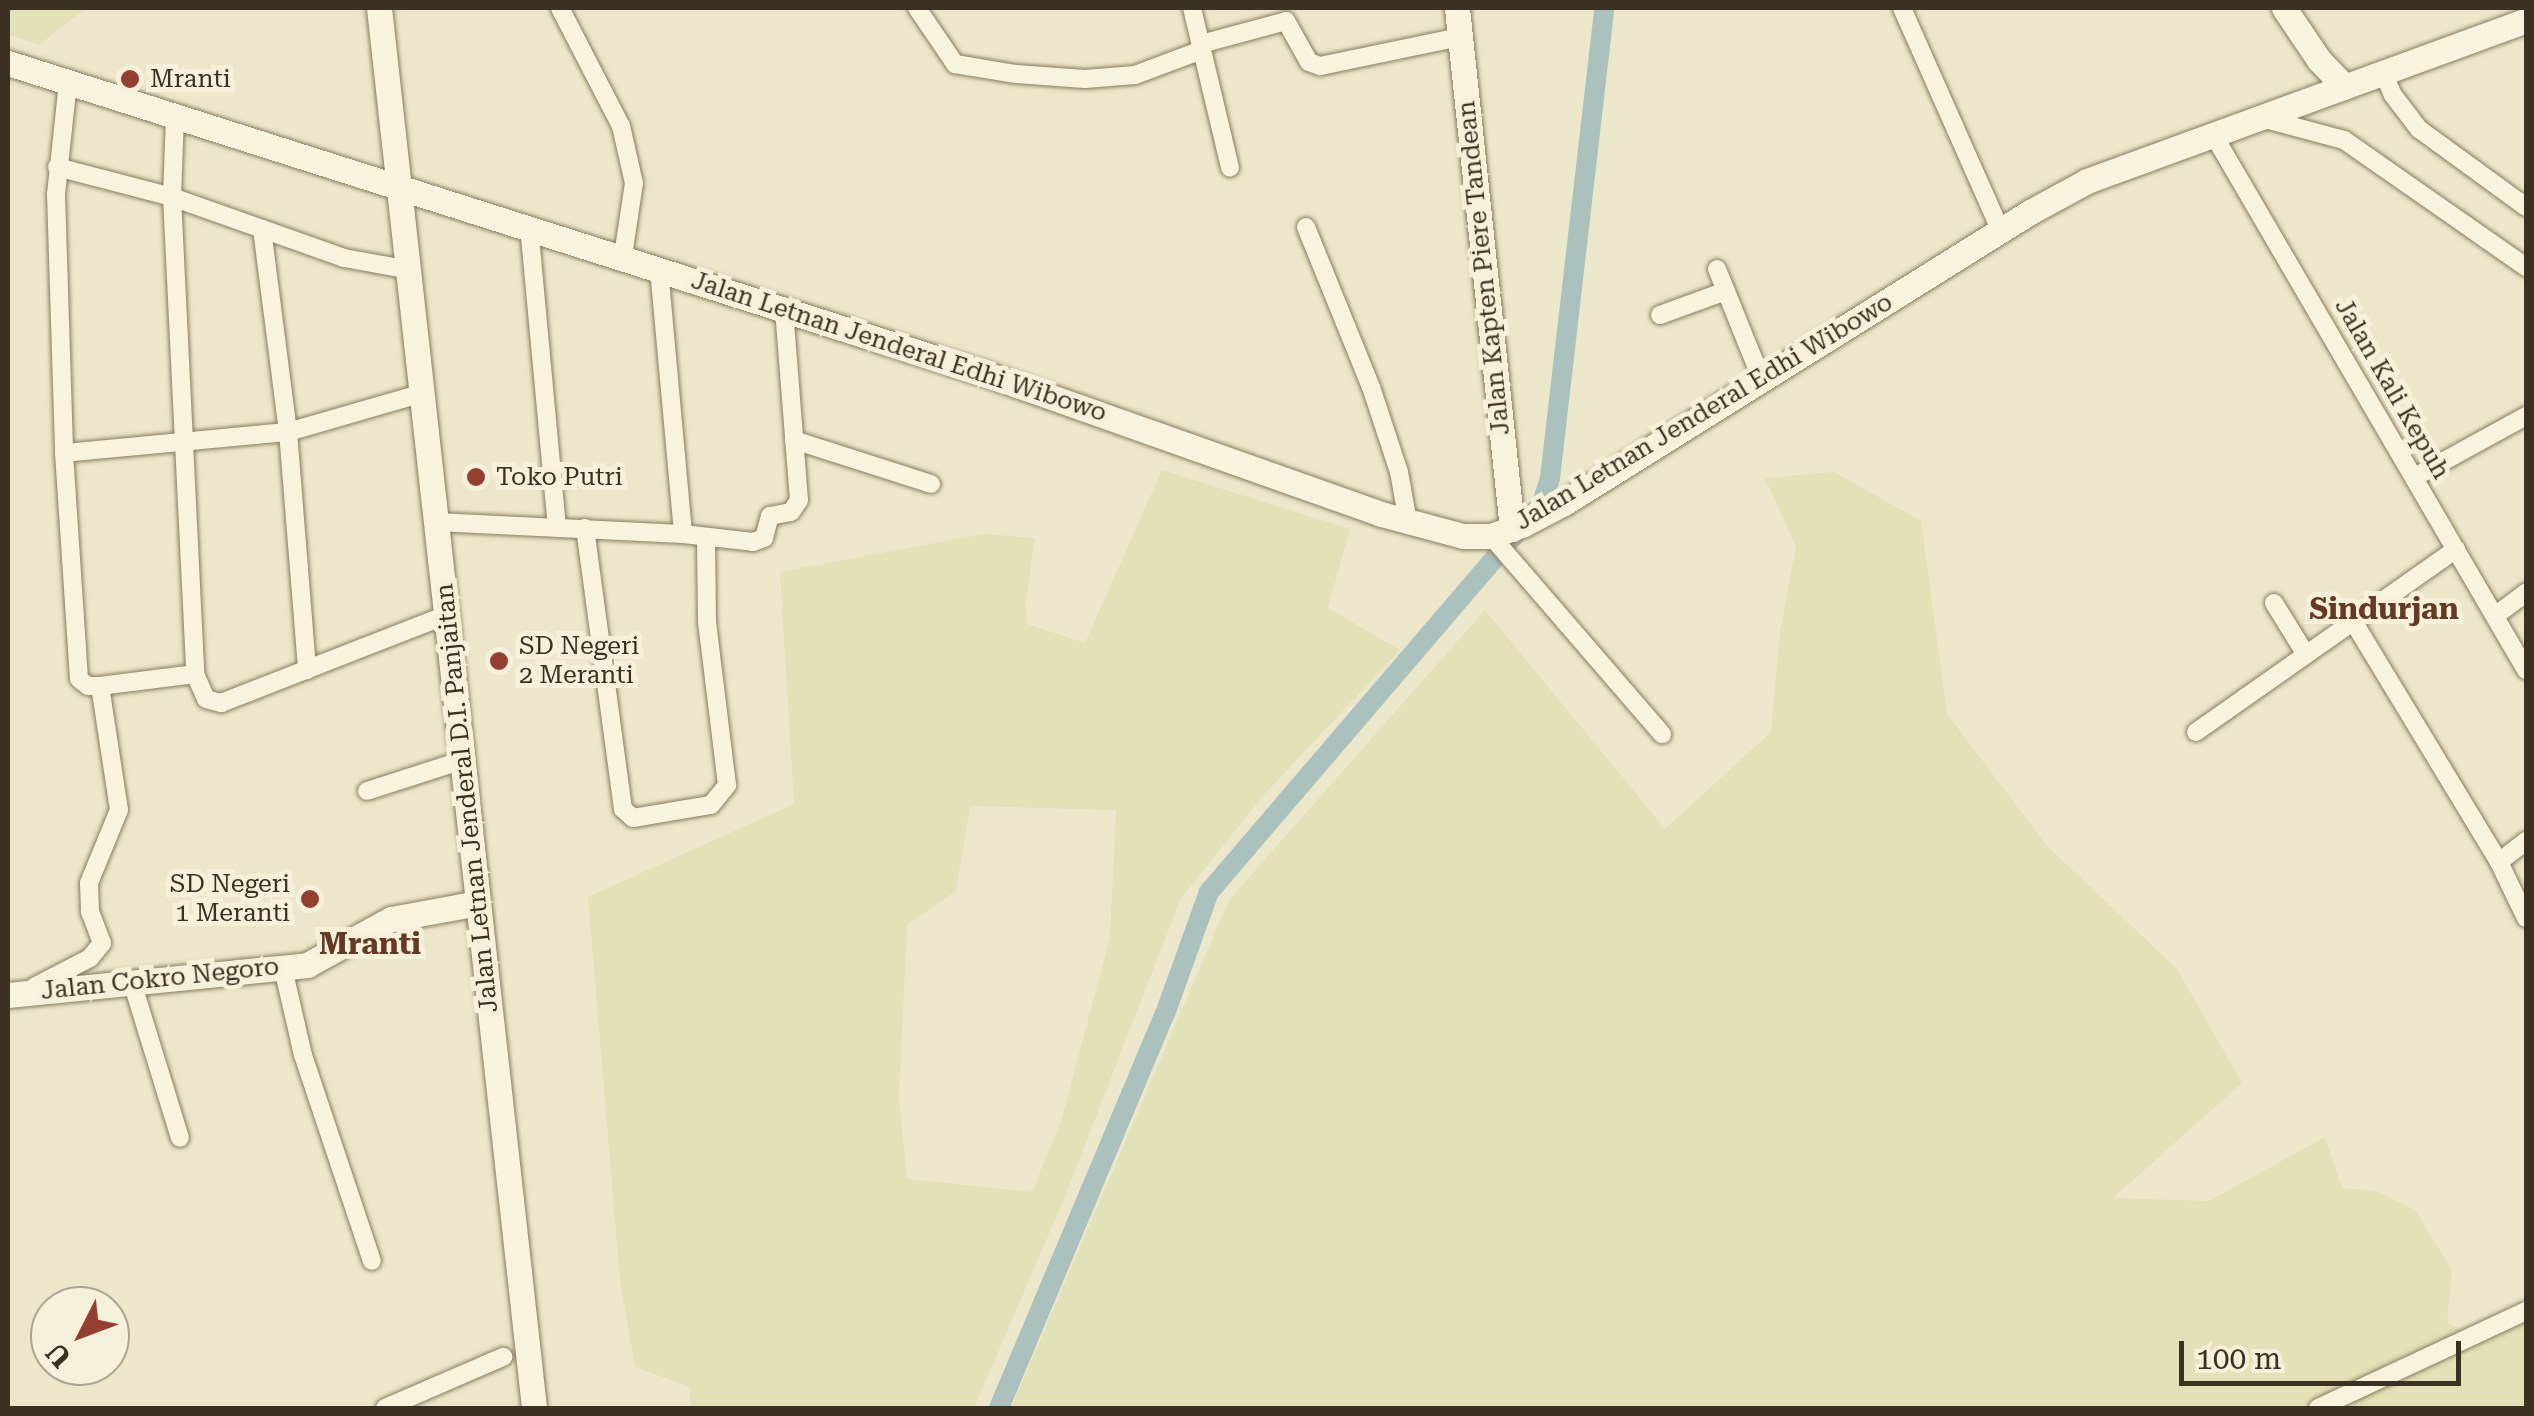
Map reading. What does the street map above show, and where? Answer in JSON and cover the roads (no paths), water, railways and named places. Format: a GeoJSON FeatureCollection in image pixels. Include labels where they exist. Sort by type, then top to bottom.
{"type":"FeatureCollection","features":[{"type":"Feature","properties":{"kind":"street","name":"Jalan Letnan Jenderal D.I. Panjaitan"},"geometry":{"type":"LineString","coordinates":[[378,8],[411,270],[534,1408]]}},
{"type":"Feature","properties":{"kind":"street"},"geometry":{"type":"LineString","coordinates":[[560,8],[621,126],[634,182],[622,256]]}},
{"type":"Feature","properties":{"kind":"street"},"geometry":{"type":"LineString","coordinates":[[918,8],[955,64],[1085,79],[1135,75],[1202,47],[1286,21],[1310,62],[1320,66],[1460,38]]}},
{"type":"Feature","properties":{"kind":"street"},"geometry":{"type":"LineString","coordinates":[[1192,8],[1230,168]]}},
{"type":"Feature","properties":{"kind":"street","name":"Jalan Kapten Piere Tandean"},"geometry":{"type":"LineString","coordinates":[[1457,8],[1513,535]]}},
{"type":"Feature","properties":{"kind":"street"},"geometry":{"type":"LineString","coordinates":[[1902,8],[2001,231]]}},
{"type":"Feature","properties":{"kind":"street"},"geometry":{"type":"LineString","coordinates":[[2284,8],[2319,60],[2346,86]]}},
{"type":"Feature","properties":{"kind":"street","name":"Jalan Letnan Jenderal Edhi Wibowo"},"geometry":{"type":"LineString","coordinates":[[8,63],[1005,380],[1408,522],[1463,536],[1513,535],[1760,378],[2087,181],[2526,20]]}},
{"type":"Feature","properties":{"kind":"street"},"geometry":{"type":"LineString","coordinates":[[2383,72],[2392,95],[2425,134],[2526,207]]}},
{"type":"Feature","properties":{"kind":"street"},"geometry":{"type":"LineString","coordinates":[[68,82],[56,166],[75,662],[80,681],[100,686],[195,674]]}},
{"type":"Feature","properties":{"kind":"street"},"geometry":{"type":"LineString","coordinates":[[175,116],[172,197],[181,440],[195,674],[206,699],[221,703],[447,616]]}},
{"type":"Feature","properties":{"kind":"street"},"geometry":{"type":"LineString","coordinates":[[2257,117],[2344,140],[2526,267]]}},
{"type":"Feature","properties":{"kind":"street","name":"Jalan Kali Kepuh"},"geometry":{"type":"LineString","coordinates":[[2213,134],[2526,670]]}},
{"type":"Feature","properties":{"kind":"street"},"geometry":{"type":"LineString","coordinates":[[56,166],[172,197],[344,258],[411,270]]}},
{"type":"Feature","properties":{"kind":"street"},"geometry":{"type":"LineString","coordinates":[[528,226],[557,526]]}},
{"type":"Feature","properties":{"kind":"street"},"geometry":{"type":"LineString","coordinates":[[1306,227],[1372,387],[1400,472],[1408,522]]}},
{"type":"Feature","properties":{"kind":"street"},"geometry":{"type":"LineString","coordinates":[[262,229],[288,432],[307,670]]}},
{"type":"Feature","properties":{"kind":"street"},"geometry":{"type":"LineString","coordinates":[[1717,268],[1760,378]]}},
{"type":"Feature","properties":{"kind":"street"},"geometry":{"type":"LineString","coordinates":[[658,269],[683,534]]}},
{"type":"Feature","properties":{"kind":"street"},"geometry":{"type":"LineString","coordinates":[[1660,315],[1726,291]]}},
{"type":"Feature","properties":{"kind":"street"},"geometry":{"type":"LineString","coordinates":[[436,522],[557,526],[758,541],[772,514],[797,507],[784,310]]}},
{"type":"Feature","properties":{"kind":"street"},"geometry":{"type":"LineString","coordinates":[[64,453],[288,432],[422,393]]}},
{"type":"Feature","properties":{"kind":"street"},"geometry":{"type":"LineString","coordinates":[[2416,477],[2526,416]]}},
{"type":"Feature","properties":{"kind":"street"},"geometry":{"type":"LineString","coordinates":[[794,440],[931,484]]}},
{"type":"Feature","properties":{"kind":"street"},"geometry":{"type":"LineString","coordinates":[[585,528],[623,810],[632,818],[711,805],[727,785],[708,621],[706,538]]}},
{"type":"Feature","properties":{"kind":"street"},"geometry":{"type":"LineString","coordinates":[[1513,535],[1662,734]]}},
{"type":"Feature","properties":{"kind":"street"},"geometry":{"type":"LineString","coordinates":[[2196,732],[2226,715],[2305,653],[2456,549]]}},
{"type":"Feature","properties":{"kind":"street"},"geometry":{"type":"LineString","coordinates":[[2495,616],[2526,593]]}},
{"type":"Feature","properties":{"kind":"street"},"geometry":{"type":"LineString","coordinates":[[2274,603],[2305,653]]}},
{"type":"Feature","properties":{"kind":"street"},"geometry":{"type":"LineString","coordinates":[[2354,621],[2499,862],[2526,918]]}},
{"type":"Feature","properties":{"kind":"street"},"geometry":{"type":"LineString","coordinates":[[16,994],[90,958],[102,942],[90,910],[90,883],[119,810],[100,686]]}},
{"type":"Feature","properties":{"kind":"street"},"geometry":{"type":"LineString","coordinates":[[367,791],[463,760]]}},
{"type":"Feature","properties":{"kind":"street"},"geometry":{"type":"LineString","coordinates":[[2499,862],[2526,841]]}},
{"type":"Feature","properties":{"kind":"street","name":"Jalan Cokro Negoro"},"geometry":{"type":"LineString","coordinates":[[16,994],[283,968],[329,956],[411,912],[478,903]]}},
{"type":"Feature","properties":{"kind":"street"},"geometry":{"type":"LineString","coordinates":[[283,968],[303,1055],[372,1261]]}},
{"type":"Feature","properties":{"kind":"street"},"geometry":{"type":"LineString","coordinates":[[132,982],[180,1138]]}},
{"type":"Feature","properties":{"kind":"street"},"geometry":{"type":"LineString","coordinates":[[2318,1408],[2526,1311]]}},
{"type":"Feature","properties":{"kind":"street"},"geometry":{"type":"LineString","coordinates":[[385,1408],[502,1358]]}},
{"type":"Feature","properties":{"kind":"waterway"},"geometry":{"type":"LineString","coordinates":[[999,1408],[1165,1014],[1209,892],[1542,503],[1550,478],[1604,8]]}},
{"type":"Feature","properties":{"kind":"place","name":"Mranti"},"geometry":{"type":"Point","coordinates":[130,79]}},
{"type":"Feature","properties":{"kind":"place","name":"Toko Putri"},"geometry":{"type":"Point","coordinates":[476,477]}},
{"type":"Feature","properties":{"kind":"place","name":"SD Negeri 2 Meranti"},"geometry":{"type":"Point","coordinates":[499,661]}},
{"type":"Feature","properties":{"kind":"place","name":"SD Negeri 1 Meranti"},"geometry":{"type":"Point","coordinates":[310,899]}},
{"type":"Feature","properties":{"kind":"district","name":"Sindurjan"},"geometry":{"type":"Point","coordinates":[2384,609]}},
{"type":"Feature","properties":{"kind":"district","name":"Mranti"},"geometry":{"type":"Point","coordinates":[370,944]}}]}
